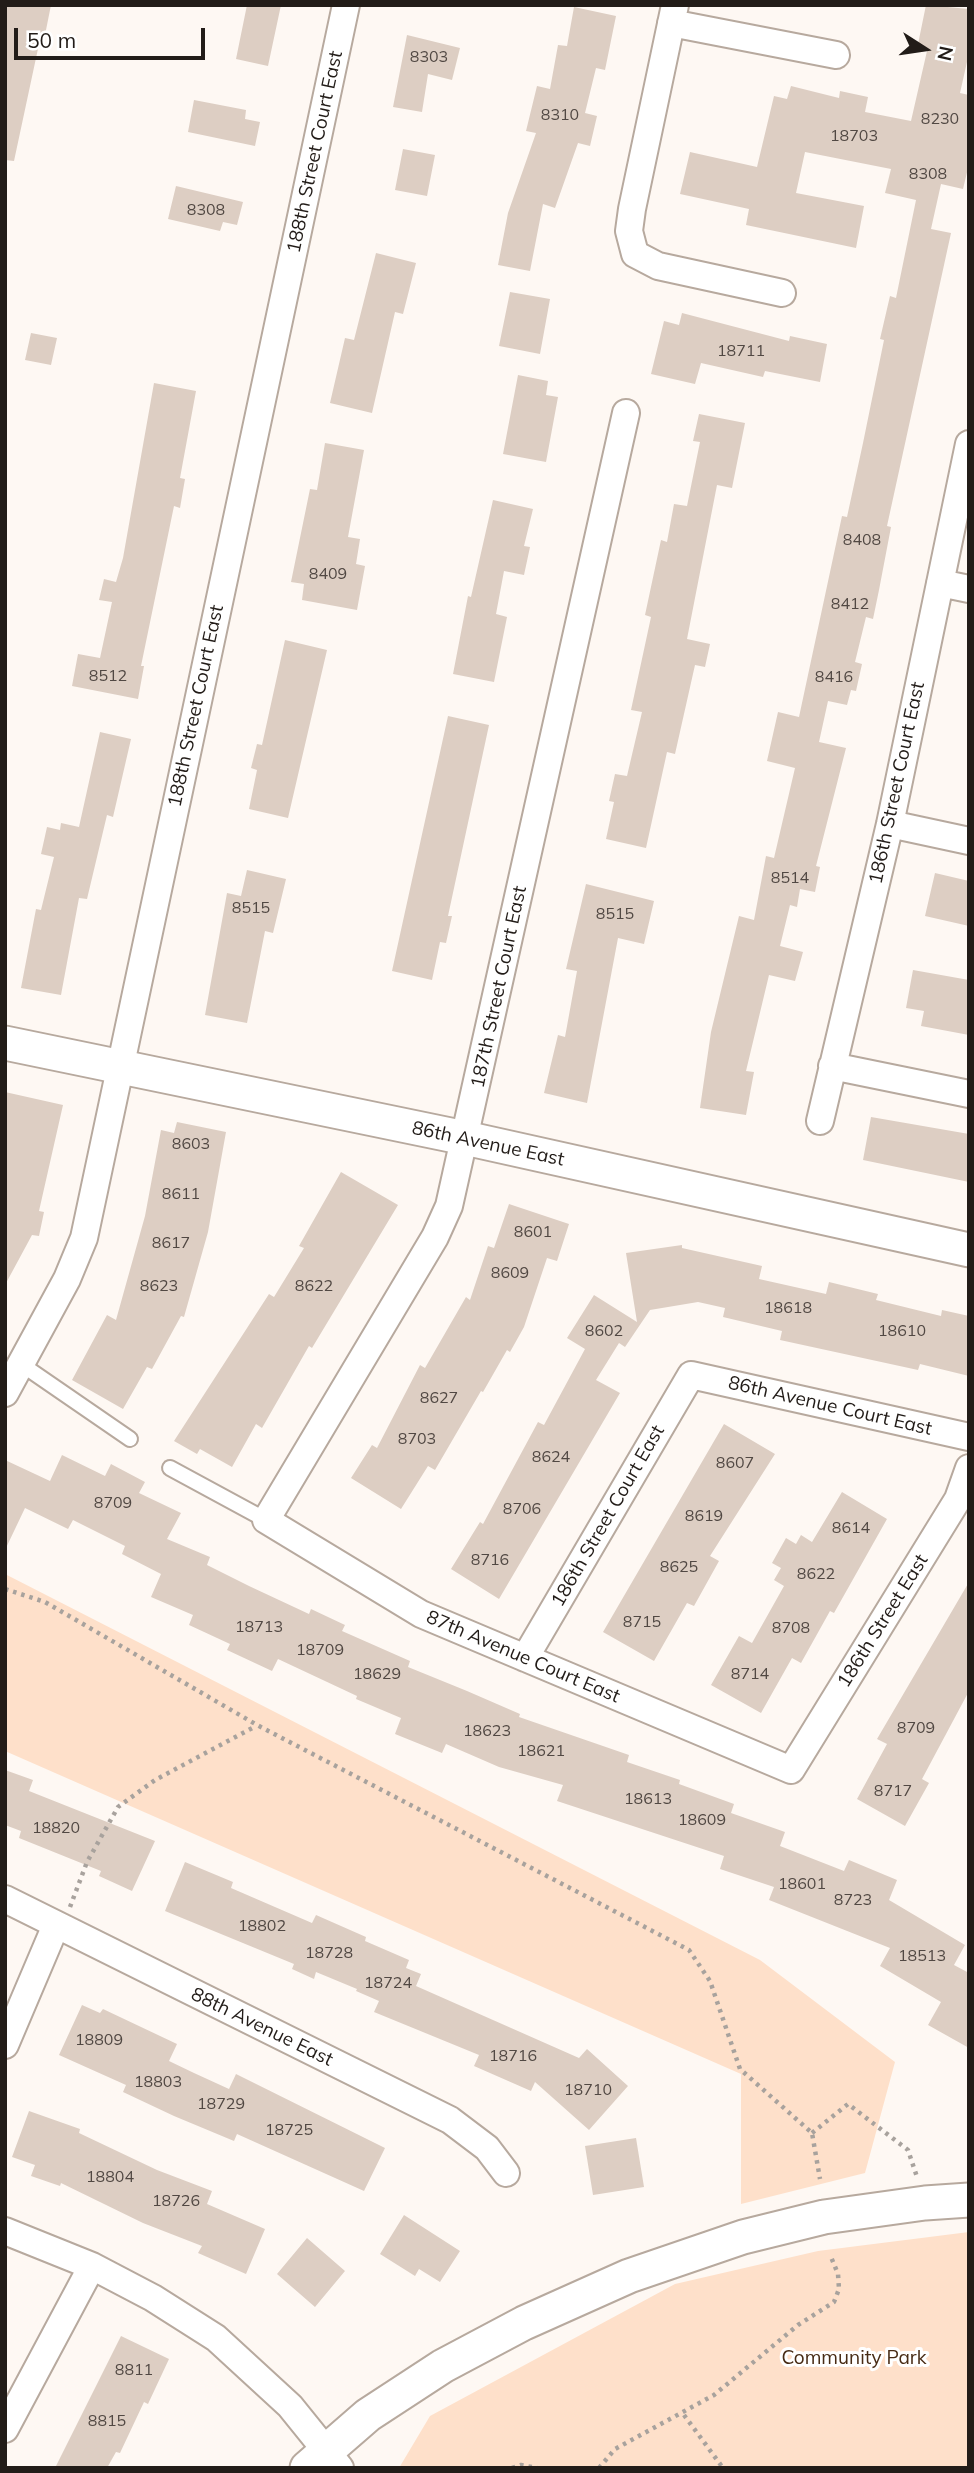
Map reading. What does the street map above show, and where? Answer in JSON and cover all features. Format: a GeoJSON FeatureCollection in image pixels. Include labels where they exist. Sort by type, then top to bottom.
{"type":"FeatureCollection","features":[{"type":"Feature","properties":{"kind":"street","name":"188th Street Court East"},"geometry":{"type":"LineString","coordinates":[[5,1393],[67,1279],[84,1238],[346,5]]}},
{"type":"Feature","properties":{"kind":"street"},"geometry":{"type":"LineString","coordinates":[[782,293],[658,266],[635,254],[629,230],[632,209],[673,14],[836,55]]}},
{"type":"Feature","properties":{"kind":"street","name":"187th Street Court East"},"geometry":{"type":"LineString","coordinates":[[266,1520],[435,1237],[449,1206],[626,413]]}},
{"type":"Feature","properties":{"kind":"street","name":"186th Street Court East"},"geometry":{"type":"LineString","coordinates":[[820,1121],[890,824],[969,444]]}},
{"type":"Feature","properties":{"kind":"street"},"geometry":{"type":"LineString","coordinates":[[940,583],[969,589]]}},
{"type":"Feature","properties":{"kind":"street"},"geometry":{"type":"LineString","coordinates":[[890,824],[969,841]]}},
{"type":"Feature","properties":{"kind":"street","name":"86th Avenue East"},"geometry":{"type":"LineString","coordinates":[[5,1043],[118,1069],[465,1138],[969,1250]]}},
{"type":"Feature","properties":{"kind":"street"},"geometry":{"type":"LineString","coordinates":[[832,1066],[969,1094]]}},
{"type":"Feature","properties":{"kind":"street","name":"186th Street Court East"},"geometry":{"type":"LineString","coordinates":[[525,1658],[691,1374]]}},
{"type":"Feature","properties":{"kind":"street","name":"86th Avenue Court East"},"geometry":{"type":"LineString","coordinates":[[691,1374],[969,1437]]}},
{"type":"Feature","properties":{"kind":"street","name":"186th Street East"},"geometry":{"type":"LineString","coordinates":[[791,1770],[958,1499],[969,1468]]}},
{"type":"Feature","properties":{"kind":"street","name":"87th Avenue Court East"},"geometry":{"type":"LineString","coordinates":[[266,1520],[421,1614],[791,1770]]}},
{"type":"Feature","properties":{"kind":"street","name":"88th Avenue East"},"geometry":{"type":"LineString","coordinates":[[5,1899],[450,2120],[487,2148],[506,2173]]}},
{"type":"Feature","properties":{"kind":"street"},"geometry":{"type":"LineString","coordinates":[[5,2045],[56,1925]]}},
{"type":"Feature","properties":{"kind":"street"},"geometry":{"type":"LineString","coordinates":[[5,2231],[92,2266],[153,2298],[216,2338],[290,2406],[324,2462],[368,2415],[443,2366],[524,2323],[629,2276],[743,2237],[824,2217],[925,2203],[969,2200]]}},
{"type":"Feature","properties":{"kind":"street"},"geometry":{"type":"LineString","coordinates":[[5,2429],[92,2266]]}},
{"type":"Feature","properties":{"kind":"lane"},"geometry":{"type":"LineString","coordinates":[[21,1364],[130,1438]]}},
{"type":"Feature","properties":{"kind":"lane"},"geometry":{"type":"LineString","coordinates":[[170,1468],[266,1520]]}},
{"type":"Feature","properties":{"kind":"path"},"geometry":{"type":"LineString","coordinates":[[5,1590],[45,1602],[257,1726],[690,1950],[710,1981],[740,2070],[812,2133],[820,2179]]}},
{"type":"Feature","properties":{"kind":"path"},"geometry":{"type":"LineString","coordinates":[[56,1925],[69,1910],[87,1861],[118,1807],[155,1780],[257,1726]]}},
{"type":"Feature","properties":{"kind":"path"},"geometry":{"type":"LineString","coordinates":[[812,2133],[848,2104],[908,2150],[925,2203]]}},
{"type":"Feature","properties":{"kind":"path"},"geometry":{"type":"LineString","coordinates":[[599,2468],[615,2449],[684,2415],[714,2395],[798,2325],[834,2302],[839,2289],[838,2274],[831,2257]]}},
{"type":"Feature","properties":{"kind":"path"},"geometry":{"type":"LineString","coordinates":[[684,2415],[723,2468]]}},
{"type":"Feature","properties":{"kind":"path"},"geometry":{"type":"LineString","coordinates":[[512,2468],[521,2465],[537,2468]]}},
{"type":"Feature","properties":{"kind":"green space"},"geometry":{"type":"Polygon","coordinates":[[[5,1574],[760,1960],[895,2062],[865,2173],[741,2204],[741,2074],[5,1751],[5,1574]]]}},
{"type":"Feature","properties":{"kind":"green space","name":"Community Park"},"geometry":{"type":"Polygon","coordinates":[[[969,2232],[969,2468],[399,2468],[430,2416],[675,2284],[818,2251],[969,2232]]]}},
{"type":"Feature","properties":{"kind":"building"},"geometry":{"type":"Polygon","coordinates":[[[5,5],[51,5],[43,45],[39,44],[14,161],[5,160],[5,5]]]}},
{"type":"Feature","properties":{"kind":"building"},"geometry":{"type":"Polygon","coordinates":[[[247,5],[281,5],[268,66],[236,59],[247,5]]]}},
{"type":"Feature","properties":{"kind":"building"},"geometry":{"type":"Polygon","coordinates":[[[926,5],[969,9],[969,53],[960,93],[969,95],[969,164],[963,189],[941,184],[931,229],[951,233],[887,526],[891,527],[873,619],[866,617],[855,662],[862,664],[856,691],[851,690],[847,705],[828,701],[819,742],[846,748],[816,866],[820,867],[815,892],[800,889],[797,907],[790,905],[780,946],[803,952],[795,981],[769,975],[746,1071],[754,1072],[746,1115],[700,1108],[711,1032],[739,916],[754,920],[766,856],[774,858],[795,768],[767,761],[778,712],[799,717],[842,516],[847,517],[863,443],[884,340],[880,339],[890,296],[896,298],[916,200],[885,193],[891,169],[805,152],[796,193],[864,206],[856,248],[746,225],[749,209],[680,194],[690,152],[757,167],[774,96],[787,99],[791,86],[839,98],[840,91],[868,97],[865,112],[911,121],[927,51],[917,49],[926,5]]]}},
{"type":"Feature","properties":{"kind":"building"},"geometry":{"type":"Polygon","coordinates":[[[574,7],[616,16],[605,70],[596,68],[585,113],[597,116],[590,146],[578,143],[555,208],[543,204],[530,271],[498,265],[508,213],[536,133],[526,131],[537,86],[550,89],[558,45],[567,46],[574,7]]]}},
{"type":"Feature","properties":{"kind":"building"},"geometry":{"type":"Polygon","coordinates":[[[407,35],[460,48],[452,80],[428,74],[422,112],[393,107],[407,35]]]}},
{"type":"Feature","properties":{"kind":"building"},"geometry":{"type":"Polygon","coordinates":[[[194,100],[246,110],[245,119],[260,122],[255,146],[188,132],[194,100]]]}},
{"type":"Feature","properties":{"kind":"building"},"geometry":{"type":"Polygon","coordinates":[[[403,149],[435,155],[427,196],[395,190],[403,149]]]}},
{"type":"Feature","properties":{"kind":"building"},"geometry":{"type":"Polygon","coordinates":[[[176,186],[243,202],[237,225],[223,222],[220,231],[168,219],[176,186]]]}},
{"type":"Feature","properties":{"kind":"building"},"geometry":{"type":"Polygon","coordinates":[[[376,253],[416,263],[403,314],[395,312],[372,413],[330,403],[345,338],[354,340],[376,253]]]}},
{"type":"Feature","properties":{"kind":"building"},"geometry":{"type":"Polygon","coordinates":[[[510,292],[550,299],[540,354],[499,346],[510,292]]]}},
{"type":"Feature","properties":{"kind":"building"},"geometry":{"type":"Polygon","coordinates":[[[682,313],[789,341],[790,336],[827,344],[820,382],[765,371],[763,377],[701,363],[695,384],[651,374],[664,321],[679,325],[682,313]]]}},
{"type":"Feature","properties":{"kind":"building"},"geometry":{"type":"Polygon","coordinates":[[[31,333],[57,338],[51,365],[25,360],[31,333]]]}},
{"type":"Feature","properties":{"kind":"building"},"geometry":{"type":"Polygon","coordinates":[[[518,375],[548,381],[546,395],[558,397],[546,462],[503,454],[518,375]]]}},
{"type":"Feature","properties":{"kind":"building"},"geometry":{"type":"Polygon","coordinates":[[[154,383],[196,391],[180,478],[185,479],[180,508],[174,506],[141,666],[144,666],[138,699],[72,686],[78,654],[100,658],[112,602],[99,600],[104,579],[116,582],[123,558],[154,383]]]}},
{"type":"Feature","properties":{"kind":"building"},"geometry":{"type":"Polygon","coordinates":[[[699,414],[745,423],[732,488],[717,485],[687,639],[710,644],[705,667],[695,665],[675,754],[667,752],[646,848],[606,839],[614,802],[609,801],[615,774],[627,776],[642,712],[631,710],[651,617],[645,615],[661,540],[667,542],[674,504],[687,506],[700,442],[693,441],[699,414]]]}},
{"type":"Feature","properties":{"kind":"building"},"geometry":{"type":"Polygon","coordinates":[[[325,443],[364,450],[348,537],[360,539],[356,564],[365,566],[357,610],[302,600],[304,584],[291,582],[310,489],[317,490],[325,443]]]}},
{"type":"Feature","properties":{"kind":"building"},"geometry":{"type":"Polygon","coordinates":[[[493,500],[533,509],[524,546],[530,547],[524,575],[504,571],[496,614],[507,617],[494,682],[453,674],[468,596],[471,597],[493,500]]]}},
{"type":"Feature","properties":{"kind":"building"},"geometry":{"type":"Polygon","coordinates":[[[285,640],[327,650],[288,818],[249,809],[257,770],[251,768],[257,744],[262,745],[285,640]]]}},
{"type":"Feature","properties":{"kind":"building"},"geometry":{"type":"Polygon","coordinates":[[[448,716],[489,725],[448,916],[452,916],[446,943],[440,942],[432,980],[392,971],[448,716]]]}},
{"type":"Feature","properties":{"kind":"building"},"geometry":{"type":"Polygon","coordinates":[[[100,732],[131,739],[113,817],[107,815],[87,899],[79,898],[61,995],[21,988],[36,909],[41,910],[54,857],[41,854],[47,827],[60,830],[61,823],[79,827],[100,732]]]}},
{"type":"Feature","properties":{"kind":"building"},"geometry":{"type":"Polygon","coordinates":[[[247,870],[286,879],[273,933],[265,931],[247,1023],[205,1015],[227,893],[241,896],[247,870]]]}},
{"type":"Feature","properties":{"kind":"building"},"geometry":{"type":"Polygon","coordinates":[[[935,873],[969,881],[969,926],[925,916],[935,873]]]}},
{"type":"Feature","properties":{"kind":"building"},"geometry":{"type":"Polygon","coordinates":[[[586,884],[654,901],[644,944],[618,938],[587,1103],[544,1093],[558,1035],[565,1037],[577,971],[566,969],[586,884]]]}},
{"type":"Feature","properties":{"kind":"building"},"geometry":{"type":"Polygon","coordinates":[[[913,970],[969,980],[969,1035],[921,1026],[924,1011],[906,1008],[913,970]]]}},
{"type":"Feature","properties":{"kind":"building"},"geometry":{"type":"Polygon","coordinates":[[[5,1092],[63,1105],[39,1211],[44,1212],[39,1236],[32,1235],[5,1285],[5,1092]]]}},
{"type":"Feature","properties":{"kind":"building"},"geometry":{"type":"Polygon","coordinates":[[[871,1117],[969,1134],[969,1182],[863,1160],[871,1117]]]}},
{"type":"Feature","properties":{"kind":"building"},"geometry":{"type":"Polygon","coordinates":[[[177,1122],[226,1132],[208,1232],[184,1317],[181,1316],[152,1369],[147,1367],[123,1409],[72,1380],[107,1315],[116,1320],[145,1216],[161,1130],[174,1133],[177,1122]]]}},
{"type":"Feature","properties":{"kind":"building"},"geometry":{"type":"Polygon","coordinates":[[[341,1172],[398,1205],[312,1348],[309,1346],[262,1428],[256,1424],[232,1467],[200,1449],[197,1454],[174,1441],[269,1294],[274,1297],[304,1248],[299,1246],[341,1172]]]}},
{"type":"Feature","properties":{"kind":"building"},"geometry":{"type":"Polygon","coordinates":[[[509,1204],[569,1224],[557,1261],[547,1258],[524,1327],[510,1352],[507,1350],[435,1470],[428,1466],[401,1509],[351,1478],[372,1445],[377,1448],[420,1365],[425,1368],[466,1297],[470,1300],[488,1246],[494,1248],[509,1204]]]}},
{"type":"Feature","properties":{"kind":"building"},"geometry":{"type":"Polygon","coordinates":[[[682,1245],[682,1248],[762,1266],[759,1279],[826,1294],[829,1282],[878,1294],[876,1300],[941,1316],[942,1310],[969,1316],[969,1376],[920,1364],[918,1370],[780,1340],[782,1331],[723,1317],[725,1308],[698,1302],[650,1310],[625,1347],[619,1343],[596,1380],[620,1393],[499,1599],[451,1569],[480,1522],[483,1524],[538,1422],[544,1425],[585,1349],[567,1338],[594,1295],[637,1322],[626,1253],[682,1245]]]}},
{"type":"Feature","properties":{"kind":"building"},"geometry":{"type":"Polygon","coordinates":[[[724,1424],[775,1454],[710,1556],[719,1561],[694,1606],[687,1603],[654,1661],[603,1632],[724,1424]]]}},
{"type":"Feature","properties":{"kind":"building"},"geometry":{"type":"Polygon","coordinates":[[[62,1455],[105,1476],[111,1464],[145,1482],[139,1493],[181,1513],[167,1539],[210,1557],[207,1565],[309,1614],[311,1609],[345,1625],[342,1631],[410,1661],[408,1667],[520,1714],[519,1717],[629,1755],[627,1762],[680,1780],[679,1784],[734,1804],[731,1813],[785,1832],[780,1846],[844,1871],[849,1860],[897,1880],[889,1900],[965,1945],[954,1965],[969,1973],[969,2048],[928,2025],[941,2002],[880,1966],[890,1948],[769,1900],[774,1887],[720,1869],[724,1856],[557,1801],[563,1785],[499,1767],[446,1744],[442,1753],[395,1734],[401,1718],[356,1699],[357,1696],[278,1659],[272,1671],[227,1650],[230,1644],[189,1625],[193,1615],[151,1597],[161,1574],[122,1554],[125,1546],[73,1520],[68,1529],[25,1508],[5,1550],[5,1460],[50,1481],[62,1455]]]}},
{"type":"Feature","properties":{"kind":"building"},"geometry":{"type":"Polygon","coordinates":[[[842,1492],[887,1519],[834,1613],[830,1611],[801,1663],[792,1658],[761,1713],[711,1685],[739,1636],[752,1643],[784,1586],[774,1580],[781,1568],[772,1563],[786,1538],[796,1544],[801,1535],[812,1542],[842,1492]]]}},
{"type":"Feature","properties":{"kind":"building"},"geometry":{"type":"Polygon","coordinates":[[[969,1582],[969,1691],[922,1779],[929,1783],[905,1826],[857,1799],[887,1744],[877,1739],[969,1582]]]}},
{"type":"Feature","properties":{"kind":"building"},"geometry":{"type":"Polygon","coordinates":[[[5,1770],[33,1780],[29,1791],[155,1841],[132,1891],[99,1876],[101,1871],[19,1838],[21,1831],[5,1825],[5,1770]]]}},
{"type":"Feature","properties":{"kind":"building"},"geometry":{"type":"Polygon","coordinates":[[[185,1862],[233,1882],[231,1888],[312,1923],[316,1915],[366,1937],[365,1941],[409,1960],[406,1968],[421,1974],[416,1986],[579,2058],[587,2049],[628,2086],[589,2130],[535,2082],[531,2091],[474,2066],[479,2055],[374,2012],[379,2001],[356,1991],[357,1989],[316,1972],[314,1979],[292,1969],[294,1964],[165,1911],[185,1862]]]}},
{"type":"Feature","properties":{"kind":"building"},"geometry":{"type":"Polygon","coordinates":[[[82,2005],[100,2013],[103,2009],[177,2044],[169,2061],[194,2073],[229,2089],[236,2074],[385,2148],[364,2191],[237,2134],[234,2141],[174,2116],[123,2092],[126,2085],[59,2055],[82,2005]]]}},
{"type":"Feature","properties":{"kind":"building"},"geometry":{"type":"Polygon","coordinates":[[[29,2111],[80,2129],[79,2133],[157,2170],[212,2191],[207,2204],[265,2229],[246,2274],[198,2253],[202,2246],[143,2223],[61,2183],[60,2186],[31,2176],[35,2165],[12,2157],[29,2111]]]}},
{"type":"Feature","properties":{"kind":"building"},"geometry":{"type":"Polygon","coordinates":[[[636,2138],[644,2187],[593,2195],[585,2146],[636,2138]]]}},
{"type":"Feature","properties":{"kind":"building"},"geometry":{"type":"Polygon","coordinates":[[[404,2215],[460,2251],[440,2282],[419,2269],[415,2276],[380,2254],[404,2215]]]}},
{"type":"Feature","properties":{"kind":"building"},"geometry":{"type":"Polygon","coordinates":[[[307,2238],[345,2271],[315,2307],[277,2274],[307,2238]]]}},
{"type":"Feature","properties":{"kind":"building"},"geometry":{"type":"Polygon","coordinates":[[[121,2336],[169,2359],[148,2404],[144,2402],[120,2453],[116,2452],[107,2468],[55,2468],[121,2336]]]}}]}
